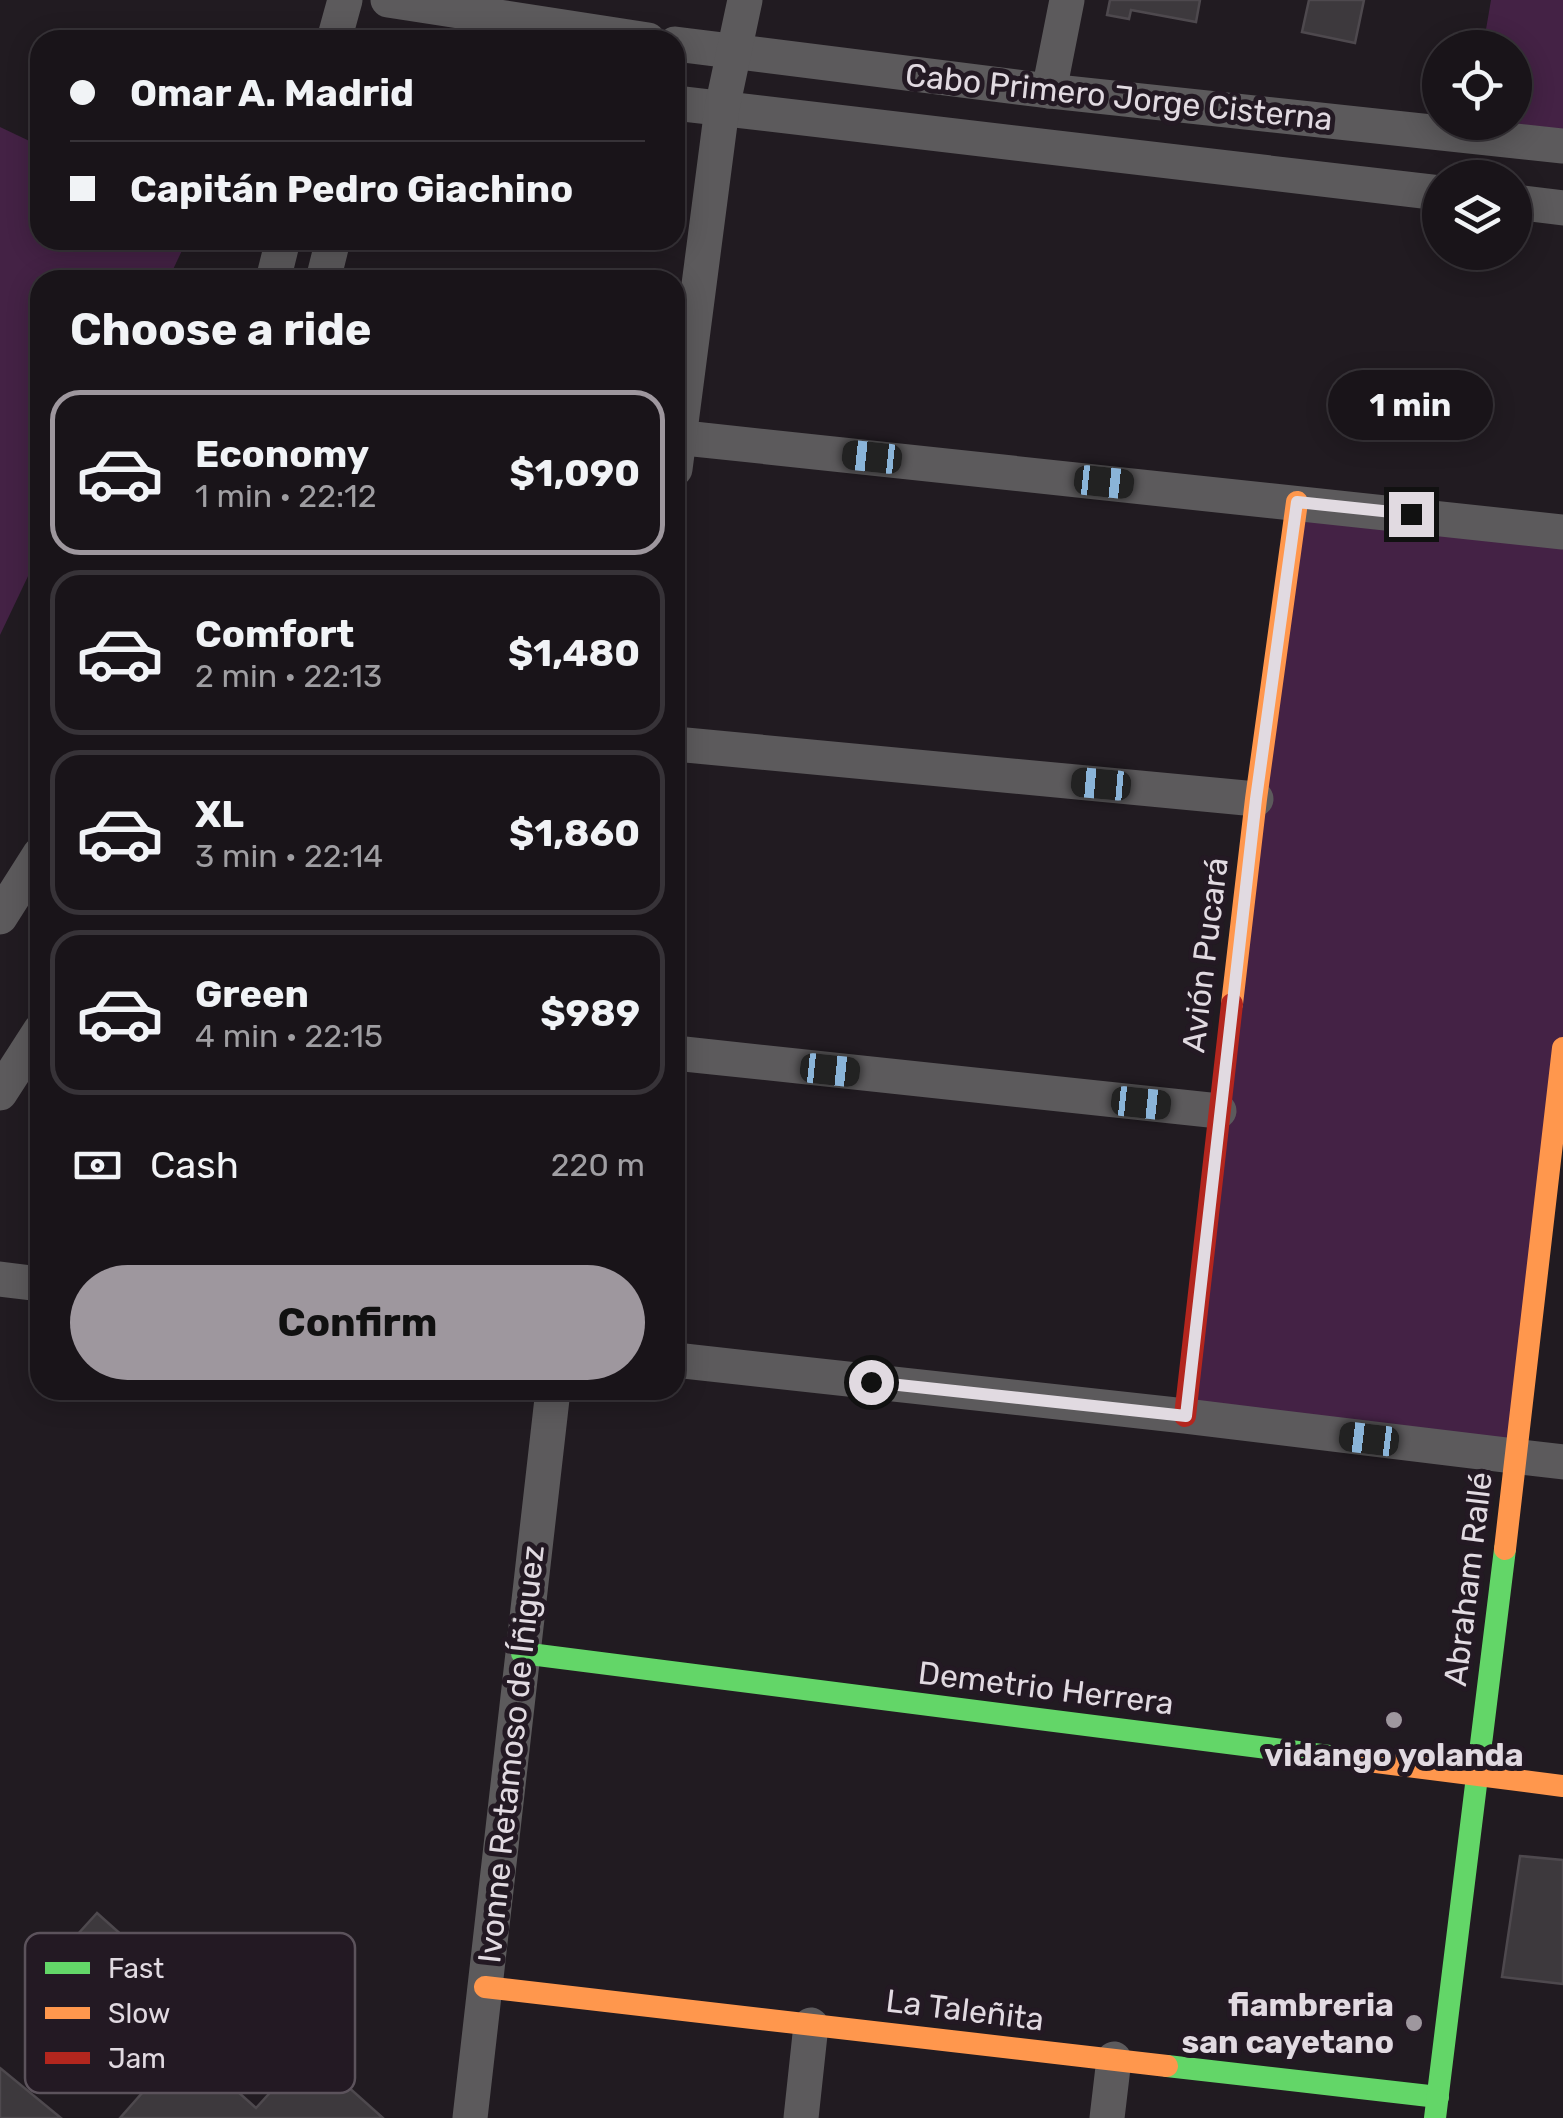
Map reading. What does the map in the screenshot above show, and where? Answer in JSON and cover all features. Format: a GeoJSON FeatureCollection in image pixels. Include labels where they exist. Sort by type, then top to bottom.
{"type":"FeatureCollection","features":[{"type":"Feature","properties":{"kind":"street"},"geometry":{"type":"LineString","coordinates":[[336,30],[344,0]]}},
{"type":"Feature","properties":{"kind":"street"},"geometry":{"type":"LineString","coordinates":[[388,0],[583,30]]}},
{"type":"Feature","properties":{"kind":"street"},"geometry":{"type":"LineString","coordinates":[[685,381],[722,108],[745,0]]}},
{"type":"Feature","properties":{"kind":"street"},"geometry":{"type":"LineString","coordinates":[[1049,91],[1067,0]]}},
{"type":"Feature","properties":{"kind":"street","name":"Cabo Primero Jorge Cisterna"},"geometry":{"type":"LineString","coordinates":[[685,46],[1049,91],[1563,146]]}},
{"type":"Feature","properties":{"kind":"street","name":"Cabo Primero Jorge Cisterna"},"geometry":{"type":"LineString","coordinates":[[685,104],[1422,191]]}},
{"type":"Feature","properties":{"kind":"street"},"geometry":{"type":"LineString","coordinates":[[1532,204],[1563,208]]}},
{"type":"Feature","properties":{"kind":"street"},"geometry":{"type":"LineString","coordinates":[[685,449],[1297,502],[1563,532]]}},
{"type":"Feature","properties":{"kind":"street","name":"Avión Pucará"},"geometry":{"type":"LineString","coordinates":[[1186,1416],[1256,799],[1297,502]]}},
{"type":"Feature","properties":{"kind":"street"},"geometry":{"type":"LineString","coordinates":[[685,745],[1256,799]]}},
{"type":"Feature","properties":{"kind":"street"},"geometry":{"type":"LineString","coordinates":[[0,916],[30,870]]}},
{"type":"Feature","properties":{"kind":"street"},"geometry":{"type":"LineString","coordinates":[[0,1092],[30,1047]]}},
{"type":"Feature","properties":{"kind":"street","name":"Abraham Rallé"},"geometry":{"type":"LineString","coordinates":[[1437,2107],[1557,1149],[1563,1048]]}},
{"type":"Feature","properties":{"kind":"street"},"geometry":{"type":"LineString","coordinates":[[685,1054],[1219,1111]]}},
{"type":"Feature","properties":{"kind":"street"},"geometry":{"type":"LineString","coordinates":[[0,1279],[30,1283]]}},
{"type":"Feature","properties":{"kind":"street"},"geometry":{"type":"LineString","coordinates":[[685,1361],[1563,1462]]}},
{"type":"Feature","properties":{"kind":"street","name":"Ivonne Retamoso de Íñiguez"},"geometry":{"type":"LineString","coordinates":[[470,2118],[552,1400]]}},
{"type":"Feature","properties":{"kind":"street","name":"Demetrio Herrera"},"geometry":{"type":"LineString","coordinates":[[522,1653],[1563,1786]]}},
{"type":"Feature","properties":{"kind":"street","name":"La Taleñita"},"geometry":{"type":"LineString","coordinates":[[485,1988],[1114,2060],[1437,2107]]}},
{"type":"Feature","properties":{"kind":"street"},"geometry":{"type":"LineString","coordinates":[[801,2118],[811,2025]]}},
{"type":"Feature","properties":{"kind":"street"},"geometry":{"type":"LineString","coordinates":[[1107,2118],[1114,2060]]}},
{"type":"Feature","properties":{"kind":"shaded area"},"geometry":{"type":"Polygon","coordinates":[[[1491,0],[1563,0],[1563,138],[1532,133],[1532,30],[1486,30],[1491,0]]]}},
{"type":"Feature","properties":{"kind":"shaded area"},"geometry":{"type":"Polygon","coordinates":[[[0,127],[30,141],[30,250],[182,250],[173,270],[30,270],[30,572],[0,635],[0,127]]]}},
{"type":"Feature","properties":{"kind":"shaded area"},"geometry":{"type":"Polygon","coordinates":[[[1300,504],[1563,534],[1563,1040],[1515,1455],[1187,1414],[1300,504]]]}},
{"type":"Feature","properties":{"kind":"building"},"geometry":{"type":"Polygon","coordinates":[[[1110,0],[1200,0],[1196,22],[1131,10],[1129,19],[1107,15],[1110,0]]]}},
{"type":"Feature","properties":{"kind":"building"},"geometry":{"type":"Polygon","coordinates":[[[1309,0],[1364,0],[1355,43],[1302,32],[1309,0]]]}},
{"type":"Feature","properties":{"kind":"building"},"geometry":{"type":"Polygon","coordinates":[[[1520,1856],[1563,1860],[1563,1984],[1502,1977],[1520,1856]]]}},
{"type":"Feature","properties":{"kind":"building"},"geometry":{"type":"Polygon","coordinates":[[[97,1913],[119,1933],[79,1933],[97,1913]]]}},
{"type":"Feature","properties":{"kind":"building"},"geometry":{"type":"Polygon","coordinates":[[[0,2068],[25,2088],[25,2093],[30,2093],[61,2118],[0,2118],[0,2068]]]}},
{"type":"Feature","properties":{"kind":"building"},"geometry":{"type":"Polygon","coordinates":[[[142,2093],[239,2093],[256,2108],[270,2093],[355,2093],[383,2118],[120,2118],[142,2093]]]}},
{"type":"Feature","properties":{"kind":"traffic: fast"},"geometry":{"type":"LineString","coordinates":[[1435,2118],[1505,1549]]}},
{"type":"Feature","properties":{"kind":"traffic: fast"},"geometry":{"type":"LineString","coordinates":[[522,1653],[1337,1757]]}},
{"type":"Feature","properties":{"kind":"traffic: fast"},"geometry":{"type":"LineString","coordinates":[[1167,2066],[1438,2097]]}},
{"type":"Feature","properties":{"kind":"traffic: slow"},"geometry":{"type":"LineString","coordinates":[[1232,1004],[1297,502]]}},
{"type":"Feature","properties":{"kind":"traffic: slow"},"geometry":{"type":"LineString","coordinates":[[1505,1549],[1563,1048]]}},
{"type":"Feature","properties":{"kind":"traffic: slow"},"geometry":{"type":"LineString","coordinates":[[1337,1757],[1563,1786]]}},
{"type":"Feature","properties":{"kind":"traffic: slow"},"geometry":{"type":"LineString","coordinates":[[485,1987],[1167,2066]]}},
{"type":"Feature","properties":{"kind":"traffic: jam"},"geometry":{"type":"LineString","coordinates":[[1185,1416],[1232,1004]]}},
{"type":"Feature","properties":{"kind":"place","name":"vidango yolanda"},"geometry":{"type":"Point","coordinates":[1394,1720]}},
{"type":"Feature","properties":{"kind":"place","name":"fiambreria san cayetano"},"geometry":{"type":"Point","coordinates":[1414,2023]}},
{"type":"Feature","properties":{"kind":"route"},"geometry":{"type":"LineString","coordinates":[[871,1382],[1186,1416],[1256,799],[1297,502],[1411,514]]}}]}
